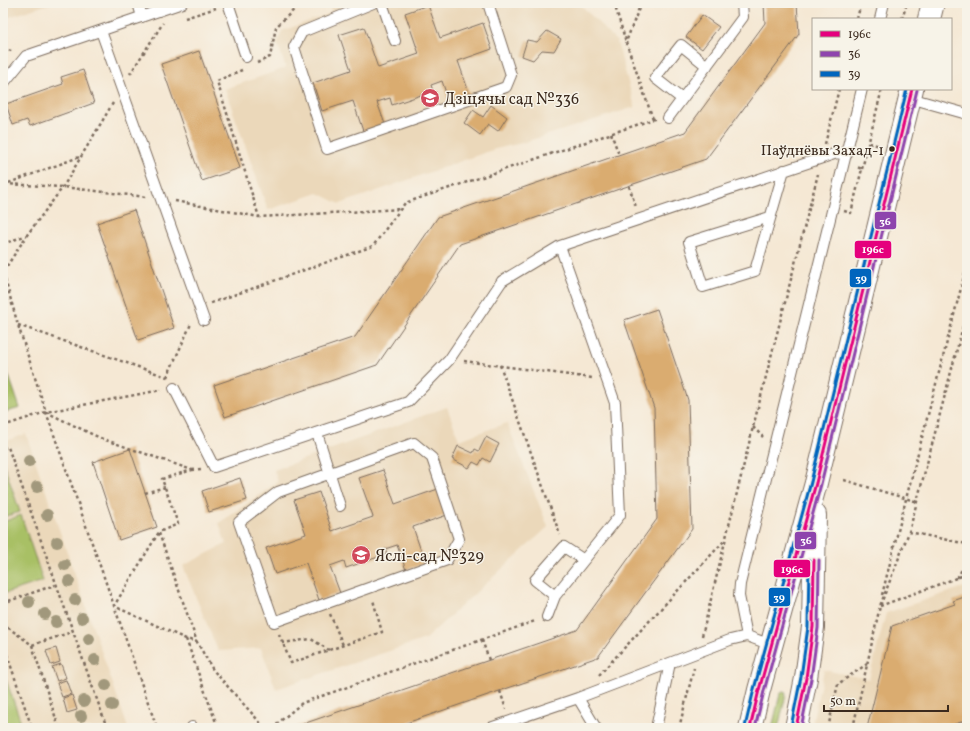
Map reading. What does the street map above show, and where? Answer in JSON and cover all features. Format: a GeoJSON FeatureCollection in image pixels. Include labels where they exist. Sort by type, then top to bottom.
{"type":"FeatureCollection","features":[{"type":"Feature","properties":{"kind":"main road"},"geometry":{"type":"LineString","coordinates":[[929,18],[933,3]]}},
{"type":"Feature","properties":{"kind":"main road"},"geometry":{"type":"LineString","coordinates":[[750,728],[758,690],[816,483],[911,94]]}},
{"type":"Feature","properties":{"kind":"main road"},"geometry":{"type":"LineString","coordinates":[[796,728],[806,678],[813,627],[816,483]]}},
{"type":"Feature","properties":{"kind":"lane"},"geometry":{"type":"LineString","coordinates":[[138,3],[142,17]]}},
{"type":"Feature","properties":{"kind":"lane"},"geometry":{"type":"LineString","coordinates":[[228,3],[248,62]]}},
{"type":"Feature","properties":{"kind":"lane"},"geometry":{"type":"LineString","coordinates":[[373,3],[302,32],[294,47],[327,149],[506,87],[512,75],[488,3]]}},
{"type":"Feature","properties":{"kind":"lane"},"geometry":{"type":"LineString","coordinates":[[382,3],[395,41]]}},
{"type":"Feature","properties":{"kind":"lane"},"geometry":{"type":"LineString","coordinates":[[670,115],[743,17],[742,3]]}},
{"type":"Feature","properties":{"kind":"lane"},"geometry":{"type":"LineString","coordinates":[[880,18],[884,3]]}},
{"type":"Feature","properties":{"kind":"lane"},"geometry":{"type":"LineString","coordinates":[[3,84],[26,56],[179,4]]}},
{"type":"Feature","properties":{"kind":"lane"},"geometry":{"type":"LineString","coordinates":[[102,31],[204,320]]}},
{"type":"Feature","properties":{"kind":"lane"},"geometry":{"type":"LineString","coordinates":[[682,99],[655,78],[680,45],[707,66]]}},
{"type":"Feature","properties":{"kind":"lane"},"geometry":{"type":"LineString","coordinates":[[747,636],[739,596],[740,584],[862,90]]}},
{"type":"Feature","properties":{"kind":"lane"},"geometry":{"type":"LineString","coordinates":[[911,94],[967,114]]}},
{"type":"Feature","properties":{"kind":"lane"},"geometry":{"type":"LineString","coordinates":[[174,388],[214,467],[408,402],[449,360],[502,281],[560,246],[784,170],[838,153],[846,155]]}},
{"type":"Feature","properties":{"kind":"lane"},"geometry":{"type":"LineString","coordinates":[[770,217],[689,242],[703,287],[755,270],[784,170]]}},
{"type":"Feature","properties":{"kind":"lane"},"geometry":{"type":"LineString","coordinates":[[546,617],[555,596],[620,515],[615,403],[560,246]]}},
{"type":"Feature","properties":{"kind":"lane"},"geometry":{"type":"LineString","coordinates":[[317,433],[340,506]]}},
{"type":"Feature","properties":{"kind":"lane"},"geometry":{"type":"LineString","coordinates":[[414,443],[432,458],[459,539],[447,560],[370,588],[274,622],[239,522],[278,492],[414,443]]}},
{"type":"Feature","properties":{"kind":"lane"},"geometry":{"type":"LineString","coordinates":[[555,596],[535,580],[564,547],[584,560]]}},
{"type":"Feature","properties":{"kind":"lane"},"geometry":{"type":"LineString","coordinates":[[490,728],[578,698],[730,640],[747,636],[771,646]]}},
{"type":"Feature","properties":{"kind":"lane"},"geometry":{"type":"LineString","coordinates":[[656,728],[670,663]]}},
{"type":"Feature","properties":{"kind":"lane"},"geometry":{"type":"LineString","coordinates":[[578,698],[596,728]]}},
{"type":"Feature","properties":{"kind":"path"},"geometry":{"type":"LineString","coordinates":[[248,62],[270,57],[276,27],[301,3]]}},
{"type":"Feature","properties":{"kind":"path"},"geometry":{"type":"LineString","coordinates":[[614,3],[653,119]]}},
{"type":"Feature","properties":{"kind":"path"},"geometry":{"type":"LineString","coordinates":[[626,42],[641,3]]}},
{"type":"Feature","properties":{"kind":"path"},"geometry":{"type":"LineString","coordinates":[[857,18],[861,3]]}},
{"type":"Feature","properties":{"kind":"path"},"geometry":{"type":"LineString","coordinates":[[902,18],[907,3]]}},
{"type":"Feature","properties":{"kind":"path"},"geometry":{"type":"LineString","coordinates":[[157,728],[46,412],[18,325],[3,272],[27,235],[63,187],[122,88],[162,25],[179,4]]}},
{"type":"Feature","properties":{"kind":"path"},"geometry":{"type":"LineString","coordinates":[[244,69],[218,81],[260,217]]}},
{"type":"Feature","properties":{"kind":"path"},"geometry":{"type":"LineString","coordinates":[[679,728],[726,540],[752,427],[839,90]]}},
{"type":"Feature","properties":{"kind":"path"},"geometry":{"type":"LineString","coordinates":[[833,209],[851,213],[882,90]]}},
{"type":"Feature","properties":{"kind":"path"},"geometry":{"type":"LineString","coordinates":[[166,377],[199,307],[373,246],[405,203],[653,119],[670,115]]}},
{"type":"Feature","properties":{"kind":"path"},"geometry":{"type":"LineString","coordinates":[[611,133],[618,155]]}},
{"type":"Feature","properties":{"kind":"path"},"geometry":{"type":"LineString","coordinates":[[4,184],[82,156]]}},
{"type":"Feature","properties":{"kind":"path"},"geometry":{"type":"LineString","coordinates":[[859,160],[857,168],[862,169]]}},
{"type":"Feature","properties":{"kind":"path"},"geometry":{"type":"LineString","coordinates":[[4,184],[63,187],[161,199],[260,217],[401,209]]}},
{"type":"Feature","properties":{"kind":"path"},"geometry":{"type":"LineString","coordinates":[[629,186],[640,219]]}},
{"type":"Feature","properties":{"kind":"path"},"geometry":{"type":"LineString","coordinates":[[3,244],[27,235]]}},
{"type":"Feature","properties":{"kind":"path"},"geometry":{"type":"LineString","coordinates":[[853,728],[906,498],[967,265]]}},
{"type":"Feature","properties":{"kind":"path"},"geometry":{"type":"LineString","coordinates":[[3,290],[8,292]]}},
{"type":"Feature","properties":{"kind":"path"},"geometry":{"type":"LineString","coordinates":[[880,606],[909,532],[918,502],[967,311]]}},
{"type":"Feature","properties":{"kind":"path"},"geometry":{"type":"LineString","coordinates":[[3,426],[46,412],[174,388],[166,377],[18,325]]}},
{"type":"Feature","properties":{"kind":"path"},"geometry":{"type":"LineString","coordinates":[[449,360],[500,365],[607,380]]}},
{"type":"Feature","properties":{"kind":"path"},"geometry":{"type":"LineString","coordinates":[[500,365],[564,547]]}},
{"type":"Feature","properties":{"kind":"path"},"geometry":{"type":"LineString","coordinates":[[46,412],[100,438],[192,470],[162,479],[178,524],[159,532],[114,606]]}},
{"type":"Feature","properties":{"kind":"path"},"geometry":{"type":"LineString","coordinates":[[3,448],[8,447],[55,585],[107,728]]}},
{"type":"Feature","properties":{"kind":"path"},"geometry":{"type":"LineString","coordinates":[[844,480],[918,502]]}},
{"type":"Feature","properties":{"kind":"path"},"geometry":{"type":"LineString","coordinates":[[145,494],[165,487]]}},
{"type":"Feature","properties":{"kind":"path"},"geometry":{"type":"LineString","coordinates":[[159,532],[197,642],[213,670],[265,728]]}},
{"type":"Feature","properties":{"kind":"path"},"geometry":{"type":"LineString","coordinates":[[909,532],[967,544]]}},
{"type":"Feature","properties":{"kind":"path"},"geometry":{"type":"LineString","coordinates":[[599,675],[726,540]]}},
{"type":"Feature","properties":{"kind":"path"},"geometry":{"type":"LineString","coordinates":[[39,552],[43,550]]}},
{"type":"Feature","properties":{"kind":"path"},"geometry":{"type":"LineString","coordinates":[[957,578],[967,561]]}},
{"type":"Feature","properties":{"kind":"path"},"geometry":{"type":"LineString","coordinates":[[880,606],[967,574]]}},
{"type":"Feature","properties":{"kind":"path"},"geometry":{"type":"LineString","coordinates":[[3,603],[55,585]]}},
{"type":"Feature","properties":{"kind":"path"},"geometry":{"type":"LineString","coordinates":[[274,622],[291,663],[382,632],[370,588]]}},
{"type":"Feature","properties":{"kind":"path"},"geometry":{"type":"LineString","coordinates":[[326,603],[343,645]]}},
{"type":"Feature","properties":{"kind":"path"},"geometry":{"type":"LineString","coordinates":[[114,606],[186,639],[197,642]]}},
{"type":"Feature","properties":{"kind":"path"},"geometry":{"type":"LineString","coordinates":[[272,728],[302,703],[546,617]]}},
{"type":"Feature","properties":{"kind":"path"},"geometry":{"type":"LineString","coordinates":[[3,624],[32,645],[59,728]]}},
{"type":"Feature","properties":{"kind":"path"},"geometry":{"type":"LineString","coordinates":[[32,645],[72,632]]}},
{"type":"Feature","properties":{"kind":"path"},"geometry":{"type":"LineString","coordinates":[[282,643],[311,638],[329,650]]}},
{"type":"Feature","properties":{"kind":"path"},"geometry":{"type":"LineString","coordinates":[[186,639],[218,728]]}},
{"type":"Feature","properties":{"kind":"path"},"geometry":{"type":"LineString","coordinates":[[482,640],[489,660]]}},
{"type":"Feature","properties":{"kind":"path"},"geometry":{"type":"LineString","coordinates":[[3,643],[32,728]]}},
{"type":"Feature","properties":{"kind":"path"},"geometry":{"type":"LineString","coordinates":[[828,728],[838,684],[867,664]]}},
{"type":"Feature","properties":{"kind":"path"},"geometry":{"type":"LineString","coordinates":[[500,691],[510,721]]}},
{"type":"Feature","properties":{"kind":"shaded area"},"geometry":{"type":"Polygon","coordinates":[[[3,3],[51,3],[3,19],[3,3]]]}},
{"type":"Feature","properties":{"kind":"shaded area","name":"Дзіцячы сад №336"},"geometry":{"type":"Polygon","coordinates":[[[330,3],[579,3],[617,42],[635,107],[522,143],[495,149],[340,204],[318,193],[268,210],[225,89],[286,68],[277,43],[282,31],[331,13],[330,3]]]}},
{"type":"Feature","properties":{"kind":"shaded area","name":"Яслі-сад №329"},"geometry":{"type":"Polygon","coordinates":[[[447,407],[459,440],[507,423],[548,527],[425,639],[276,689],[261,648],[218,651],[183,566],[226,544],[219,523],[278,482],[274,470],[447,407]]]}},
{"type":"Feature","properties":{"kind":"shaded area"},"geometry":{"type":"Polygon","coordinates":[[[26,434],[128,728],[3,728],[3,442],[26,434]]]}},
{"type":"Feature","properties":{"kind":"shaded area"},"geometry":{"type":"Polygon","coordinates":[[[967,586],[967,728],[811,728],[824,670],[869,679],[886,613],[967,586]]]}},
{"type":"Feature","properties":{"kind":"green space"},"geometry":{"type":"Polygon","coordinates":[[[3,359],[20,408],[3,413],[3,359]]]}},
{"type":"Feature","properties":{"kind":"green space"},"geometry":{"type":"Polygon","coordinates":[[[3,462],[20,512],[3,517],[3,462]]]}},
{"type":"Feature","properties":{"kind":"green space"},"geometry":{"type":"Polygon","coordinates":[[[21,515],[43,581],[3,594],[3,522],[21,515]]]}},
{"type":"Feature","properties":{"kind":"green space"},"geometry":{"type":"Polygon","coordinates":[[[3,671],[23,728],[3,728],[3,671]]]}},
{"type":"Feature","properties":{"kind":"green space"},"geometry":{"type":"Polygon","coordinates":[[[785,692],[786,695],[778,728],[772,728],[780,694],[785,692]]]}},
{"type":"Feature","properties":{"kind":"building"},"geometry":{"type":"Polygon","coordinates":[[[764,3],[797,3],[799,34],[706,159],[460,244],[377,365],[225,417],[214,385],[355,337],[438,217],[685,132],[765,23],[764,3]]]}},
{"type":"Feature","properties":{"kind":"building"},"geometry":{"type":"Polygon","coordinates":[[[428,5],[440,38],[483,23],[492,49],[458,61],[471,98],[450,105],[442,81],[431,85],[433,91],[392,105],[390,98],[377,102],[386,127],[364,134],[353,101],[322,111],[313,83],[351,70],[339,35],[364,27],[378,68],[419,54],[405,13],[428,5]]]}},
{"type":"Feature","properties":{"kind":"building"},"geometry":{"type":"Polygon","coordinates":[[[702,15],[719,27],[702,49],[686,37],[702,15]]]}},
{"type":"Feature","properties":{"kind":"building"},"geometry":{"type":"Polygon","coordinates":[[[547,31],[561,39],[554,51],[542,50],[533,60],[522,56],[527,40],[537,42],[547,31]]]}},
{"type":"Feature","properties":{"kind":"building"},"geometry":{"type":"Polygon","coordinates":[[[199,51],[240,168],[202,181],[161,64],[199,51]]]}},
{"type":"Feature","properties":{"kind":"building"},"geometry":{"type":"Polygon","coordinates":[[[83,70],[94,103],[30,126],[27,120],[13,125],[6,104],[63,84],[61,77],[83,70]]]}},
{"type":"Feature","properties":{"kind":"building"},"geometry":{"type":"Polygon","coordinates":[[[491,105],[507,117],[498,131],[488,124],[480,135],[464,123],[473,110],[483,117],[491,105]]]}},
{"type":"Feature","properties":{"kind":"building"},"geometry":{"type":"Polygon","coordinates":[[[134,210],[174,328],[138,340],[97,223],[134,210]]]}},
{"type":"Feature","properties":{"kind":"building"},"geometry":{"type":"Polygon","coordinates":[[[657,309],[688,400],[692,529],[598,657],[392,728],[298,728],[297,726],[577,630],[657,519],[654,408],[624,320],[657,309]]]}},
{"type":"Feature","properties":{"kind":"building"},"geometry":{"type":"Polygon","coordinates":[[[486,437],[499,444],[490,462],[483,458],[479,465],[473,462],[469,468],[452,459],[458,446],[473,453],[475,449],[479,451],[486,437]]]}},
{"type":"Feature","properties":{"kind":"building"},"geometry":{"type":"Polygon","coordinates":[[[130,449],[157,527],[119,540],[93,462],[130,449]]]}},
{"type":"Feature","properties":{"kind":"building"},"geometry":{"type":"Polygon","coordinates":[[[383,470],[395,504],[438,489],[447,515],[413,527],[425,563],[406,570],[397,545],[385,549],[387,554],[346,568],[344,561],[330,566],[340,593],[319,600],[306,563],[275,574],[266,548],[306,534],[294,500],[319,492],[332,531],[373,517],[359,478],[383,470]]]}},
{"type":"Feature","properties":{"kind":"building"},"geometry":{"type":"Polygon","coordinates":[[[240,478],[247,500],[209,512],[202,491],[240,478]]]}},
{"type":"Feature","properties":{"kind":"building"},"geometry":{"type":"Polygon","coordinates":[[[967,596],[967,720],[943,728],[867,728],[892,626],[955,604],[953,601],[967,596]]]}},
{"type":"Feature","properties":{"kind":"building"},"geometry":{"type":"Polygon","coordinates":[[[56,648],[60,662],[51,665],[46,651],[56,648]]]}},
{"type":"Feature","properties":{"kind":"building"},"geometry":{"type":"Polygon","coordinates":[[[61,664],[66,678],[57,681],[52,667],[61,664]]]}},
{"type":"Feature","properties":{"kind":"building"},"geometry":{"type":"Polygon","coordinates":[[[66,680],[71,694],[62,697],[57,683],[66,680]]]}},
{"type":"Feature","properties":{"kind":"building"},"geometry":{"type":"Polygon","coordinates":[[[72,695],[77,710],[67,713],[63,698],[72,695]]]}},
{"type":"Feature","properties":{"kind":"transit line","name":"39"},"geometry":{"type":"LineString","coordinates":[[745,727],[811,482],[907,90]]}},
{"type":"Feature","properties":{"kind":"transit line","name":"196с"},"geometry":{"type":"LineString","coordinates":[[750,728],[816,483],[912,90]]}},
{"type":"Feature","properties":{"kind":"transit line","name":"36"},"geometry":{"type":"LineString","coordinates":[[755,728],[821,484],[917,90]]}},
{"type":"Feature","properties":{"kind":"transit line","name":"39"},"geometry":{"type":"LineString","coordinates":[[791,727],[801,677],[808,627],[809,560]]}},
{"type":"Feature","properties":{"kind":"transit line","name":"196с"},"geometry":{"type":"LineString","coordinates":[[796,728],[806,678],[813,627],[814,560]]}},
{"type":"Feature","properties":{"kind":"transit line","name":"36"},"geometry":{"type":"LineString","coordinates":[[801,728],[811,679],[818,628],[819,560]]}},
{"type":"Feature","properties":{"kind":"place","name":"Дзіцячы сад №336"},"geometry":{"type":"Point","coordinates":[430,98]}},
{"type":"Feature","properties":{"kind":"place","name":"Паўднёвы Захад-1"},"geometry":{"type":"Point","coordinates":[892,149]}},
{"type":"Feature","properties":{"kind":"place","name":"Яслі-сад №329"},"geometry":{"type":"Point","coordinates":[361,555]}}]}
